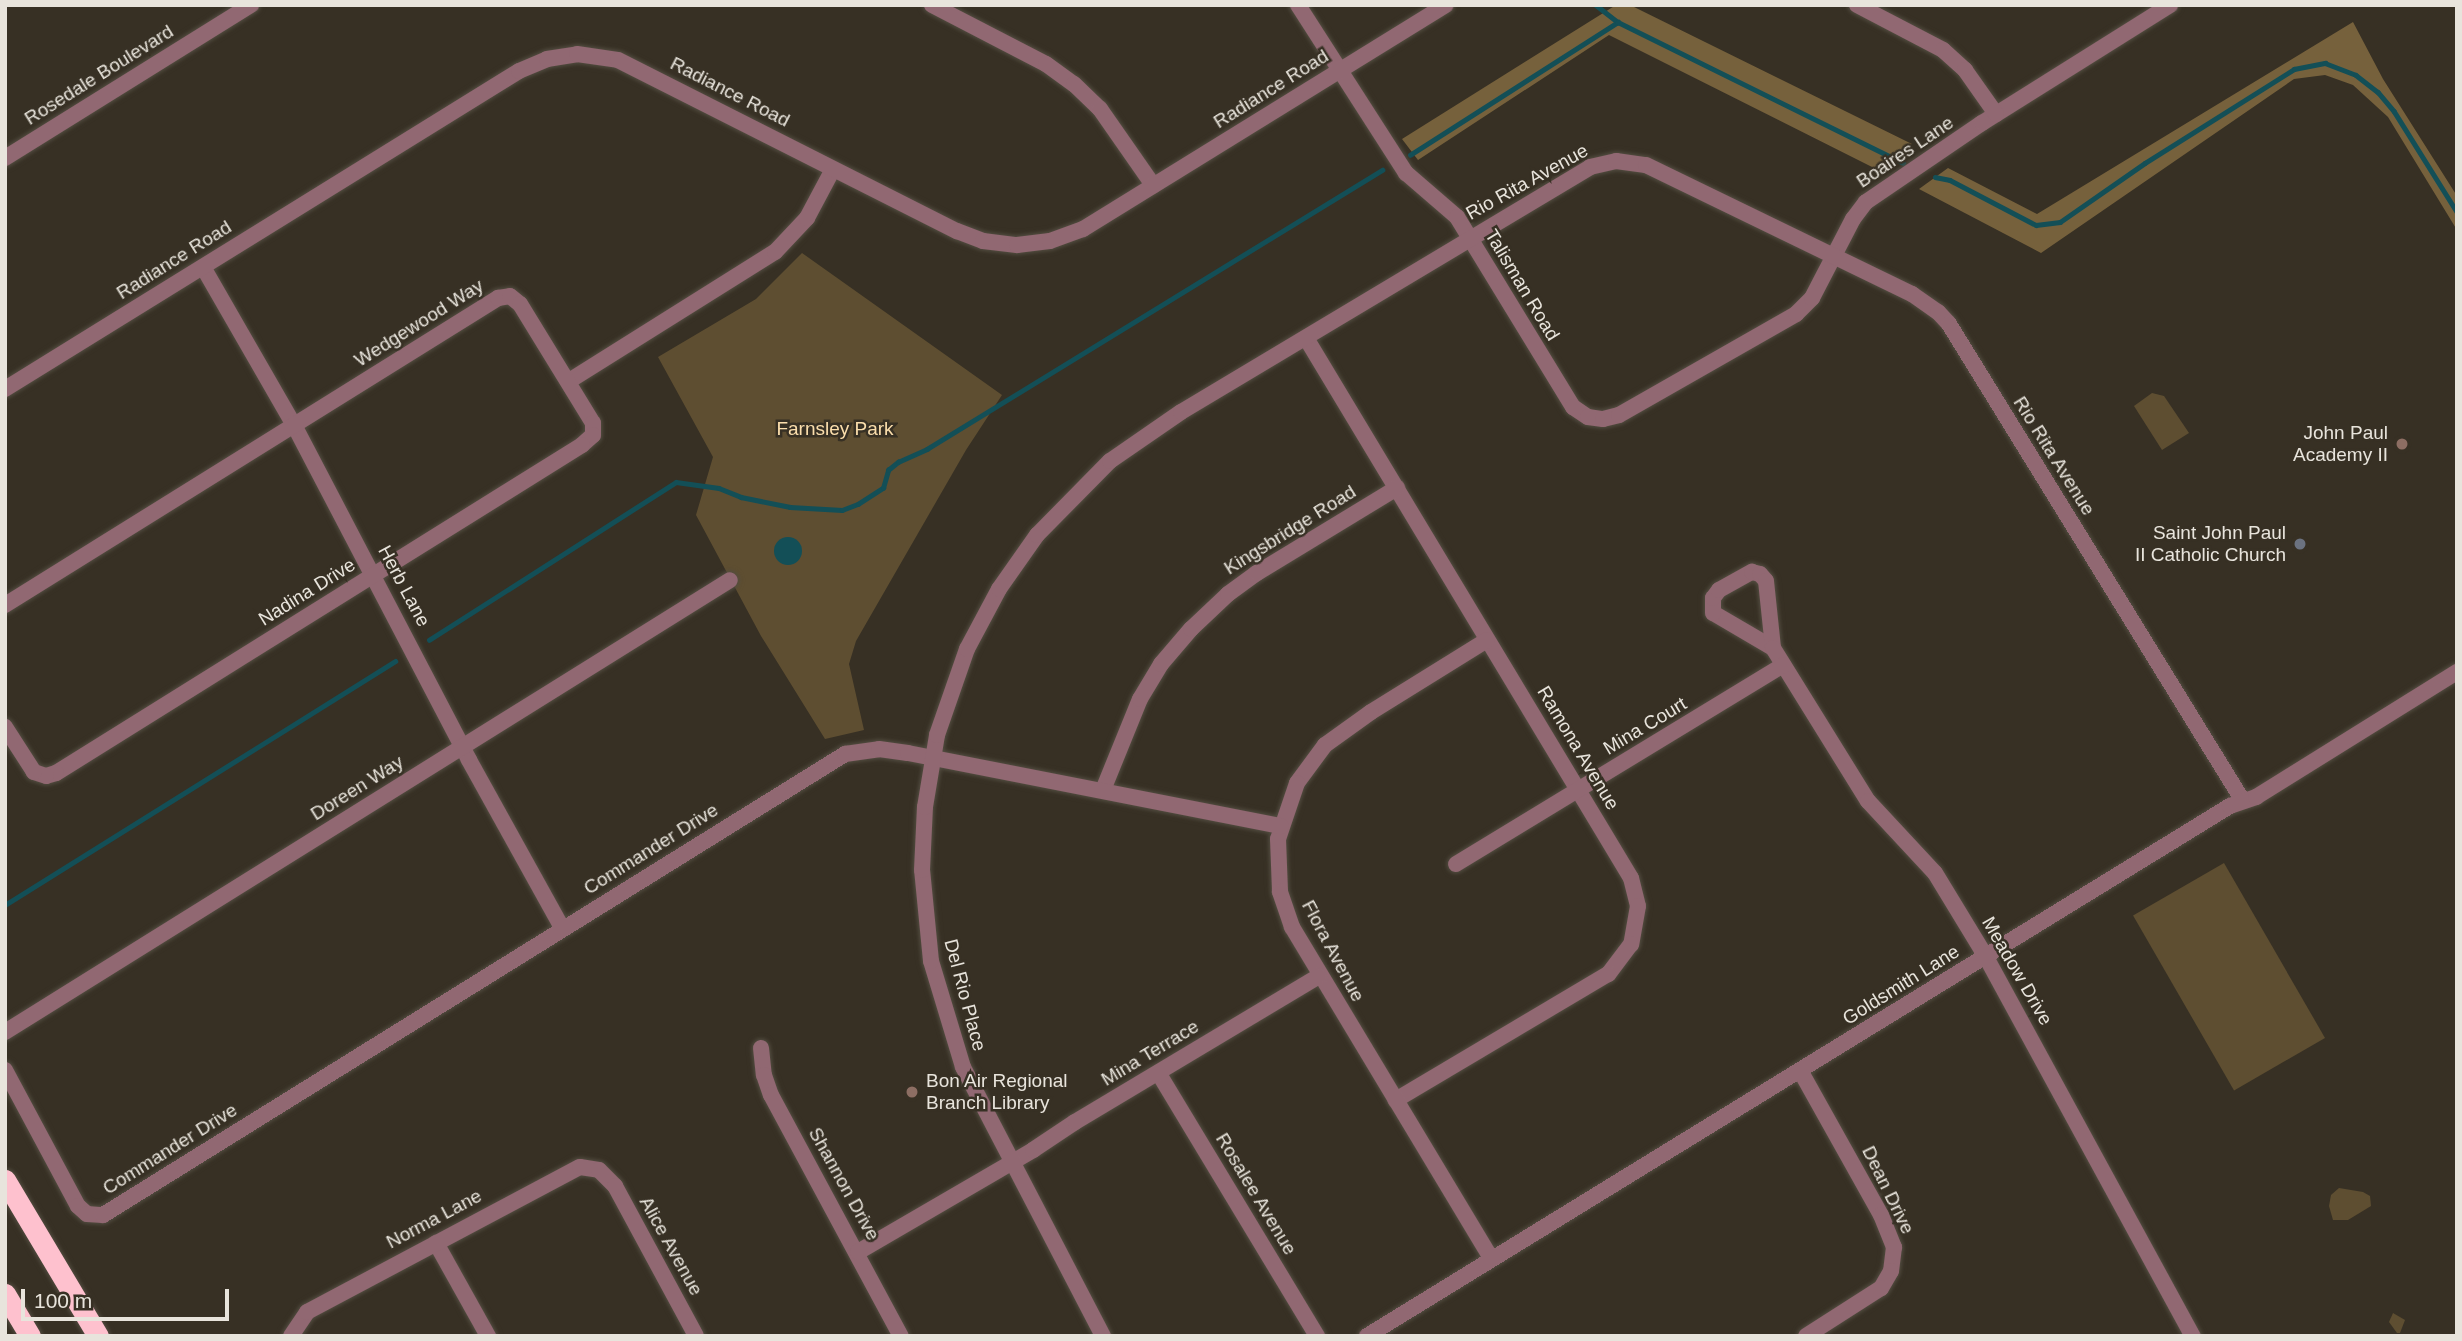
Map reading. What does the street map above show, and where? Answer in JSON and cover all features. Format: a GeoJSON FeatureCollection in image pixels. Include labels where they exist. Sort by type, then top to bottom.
{"type":"FeatureCollection","features":[{"type":"Feature","properties":{"kind":"highway"},"geometry":{"type":"LineString","coordinates":[[5,1161],[39,1237]]}},
{"type":"Feature","properties":{"kind":"highway"},"geometry":{"type":"LineString","coordinates":[[5,1180],[98,1336]]}},
{"type":"Feature","properties":{"kind":"highway"},"geometry":{"type":"LineString","coordinates":[[5,1294],[30,1336]]}},
{"type":"Feature","properties":{"kind":"street","name":"Rosedale Boulevard"},"geometry":{"type":"LineString","coordinates":[[5,158],[251,5]]}},
{"type":"Feature","properties":{"kind":"street"},"geometry":{"type":"LineString","coordinates":[[932,5],[1046,64],[1074,84],[1100,109],[1153,185]]}},
{"type":"Feature","properties":{"kind":"street","name":"Talisman Road"},"geometry":{"type":"LineString","coordinates":[[1298,5],[1406,173],[1457,217],[1566,397],[1573,407],[1588,417]]}},
{"type":"Feature","properties":{"kind":"street","name":"Radiance Road"},"geometry":{"type":"LineString","coordinates":[[5,389],[519,71],[563,56],[599,55],[618,60],[957,231],[983,241],[1017,245],[1050,241],[1083,229],[1445,5]]}},
{"type":"Feature","properties":{"kind":"street"},"geometry":{"type":"LineString","coordinates":[[1857,5],[1877,9],[1943,50],[1965,70],[1996,114]]}},
{"type":"Feature","properties":{"kind":"street","name":"Boaires Lane"},"geometry":{"type":"LineString","coordinates":[[1588,417],[1603,419],[1619,415],[1796,314],[1812,299],[1866,202],[1996,114],[2170,5]]}},
{"type":"Feature","properties":{"kind":"street","name":"Rio Rita Avenue"},"geometry":{"type":"LineString","coordinates":[[933,759],[958,670],[984,615],[1016,563],[1060,508],[1110,461],[1136,440],[1469,237],[1590,167],[1628,161],[1646,164],[1676,178],[1919,298],[1949,324],[2243,801]]}},
{"type":"Feature","properties":{"kind":"street"},"geometry":{"type":"LineString","coordinates":[[569,382],[775,252],[807,218],[833,169]]}},
{"type":"Feature","properties":{"kind":"street","name":"Herb Lane"},"geometry":{"type":"LineString","coordinates":[[203,267],[294,425],[562,928]]}},
{"type":"Feature","properties":{"kind":"street","name":"Wedgewood Way"},"geometry":{"type":"LineString","coordinates":[[5,605],[506,296],[520,304],[569,382]]}},
{"type":"Feature","properties":{"kind":"street","name":"Ramona Avenue"},"geometry":{"type":"LineString","coordinates":[[1306,338],[1579,790],[1631,878],[1636,893],[1637,919],[1625,955],[1598,981],[1395,1100]]}},
{"type":"Feature","properties":{"kind":"street","name":"Nadina Drive"},"geometry":{"type":"LineString","coordinates":[[5,727],[34,772],[50,776],[589,440],[593,423],[569,382]]}},
{"type":"Feature","properties":{"kind":"street","name":"Kingsbridge Road"},"geometry":{"type":"LineString","coordinates":[[1103,790],[1140,699],[1161,664],[1191,629],[1228,594],[1257,573],[1397,488]]}},
{"type":"Feature","properties":{"kind":"street","name":"Meadow Drive"},"geometry":{"type":"LineString","coordinates":[[1773,649],[1713,613],[1710,606],[1719,590],[1743,576],[1760,574],[1769,591],[1773,649],[1868,801],[1934,873],[1986,957],[2193,1336]]}},
{"type":"Feature","properties":{"kind":"street","name":"Doreen Way"},"geometry":{"type":"LineString","coordinates":[[5,1032],[730,580]]}},
{"type":"Feature","properties":{"kind":"street","name":"Flora Avenue"},"geometry":{"type":"LineString","coordinates":[[1487,640],[1360,719],[1325,745],[1297,783],[1278,839],[1280,892],[1292,927],[1319,976],[1491,1258]]}},
{"type":"Feature","properties":{"kind":"street","name":"Mina Court"},"geometry":{"type":"LineString","coordinates":[[1456,864],[1783,666]]}},
{"type":"Feature","properties":{"kind":"street","name":"Goldsmith Lane"},"geometry":{"type":"LineString","coordinates":[[1367,1336],[1491,1258],[1801,1072],[2230,806],[2256,797],[2457,672]]}},
{"type":"Feature","properties":{"kind":"street","name":"Commander Drive"},"geometry":{"type":"LineString","coordinates":[[5,1070],[78,1206],[87,1214],[103,1215],[845,754],[879,749],[1281,826]]}},
{"type":"Feature","properties":{"kind":"street","name":"Del Rio Place"},"geometry":{"type":"LineString","coordinates":[[933,759],[925,807],[922,870],[931,961],[963,1066],[1103,1336]]}},
{"type":"Feature","properties":{"kind":"street","name":"Mina Terrace"},"geometry":{"type":"LineString","coordinates":[[858,1252],[1012,1163],[1319,976]]}},
{"type":"Feature","properties":{"kind":"street","name":"Shannon Drive"},"geometry":{"type":"LineString","coordinates":[[761,1048],[764,1075],[771,1095],[901,1336]]}},
{"type":"Feature","properties":{"kind":"street","name":"Dean Drive"},"geometry":{"type":"LineString","coordinates":[[1801,1072],[1881,1215],[1894,1247],[1891,1271],[1881,1288],[1806,1336]]}},
{"type":"Feature","properties":{"kind":"street","name":"Rosalee Avenue"},"geometry":{"type":"LineString","coordinates":[[1159,1074],[1317,1336]]}},
{"type":"Feature","properties":{"kind":"street","name":"Norma Lane"},"geometry":{"type":"LineString","coordinates":[[291,1335],[307,1312],[566,1172],[592,1168],[608,1177]]}},
{"type":"Feature","properties":{"kind":"street","name":"Alice Avenue"},"geometry":{"type":"LineString","coordinates":[[608,1177],[696,1336]]}},
{"type":"Feature","properties":{"kind":"street"},"geometry":{"type":"LineString","coordinates":[[436,1243],[488,1336]]}},
{"type":"Feature","properties":{"kind":"green space","name":"Farnsley Park"},"geometry":{"type":"Polygon","coordinates":[[[802,253],[1002,395],[966,450],[856,641],[849,664],[864,730],[825,739],[761,636],[696,515],[713,457],[658,357],[756,299],[802,253]]]}},
{"type":"Feature","properties":{"kind":"green space"},"geometry":{"type":"Polygon","coordinates":[[[2152,393],[2164,396],[2189,433],[2162,450],[2134,406],[2152,393]]]}},
{"type":"Feature","properties":{"kind":"green space"},"geometry":{"type":"Polygon","coordinates":[[[2224,863],[2325,1038],[2234,1090],[2133,916],[2224,863]]]}},
{"type":"Feature","properties":{"kind":"green space"},"geometry":{"type":"Polygon","coordinates":[[[2339,1188],[2363,1192],[2370,1196],[2371,1206],[2348,1220],[2333,1220],[2329,1206],[2331,1195],[2339,1188]]]}},
{"type":"Feature","properties":{"kind":"green space"},"geometry":{"type":"Polygon","coordinates":[[[2393,1313],[2405,1320],[2400,1333],[2397,1333],[2389,1322],[2393,1313]]]}},
{"type":"Feature","properties":{"kind":"shaded area"},"geometry":{"type":"Polygon","coordinates":[[[1616,5],[1630,5],[1912,144],[1880,171],[1609,35],[1418,160],[1402,139],[1616,5]]]}},
{"type":"Feature","properties":{"kind":"shaded area"},"geometry":{"type":"Polygon","coordinates":[[[2353,22],[2383,79],[2457,196],[2457,230],[2388,117],[2353,85],[2325,75],[2294,79],[2041,253],[1919,189],[1948,168],[2037,214],[2353,22]]]}},
{"type":"Feature","properties":{"kind":"water"},"geometry":{"type":"Polygon","coordinates":[[[788,537],[798,541],[802,551],[798,561],[788,565],[778,561],[774,551],[778,541],[788,537]]]}},
{"type":"Feature","properties":{"kind":"waterway"},"geometry":{"type":"LineString","coordinates":[[1596,5],[1618,22]]}},
{"type":"Feature","properties":{"kind":"waterway"},"geometry":{"type":"LineString","coordinates":[[1410,155],[1618,22],[1903,163]]}},
{"type":"Feature","properties":{"kind":"waterway"},"geometry":{"type":"LineString","coordinates":[[1935,177],[1950,180],[2036,225],[2060,222],[2145,163],[2294,69],[2325,63],[2356,75],[2378,92],[2394,111],[2457,212]]}},
{"type":"Feature","properties":{"kind":"waterway"},"geometry":{"type":"LineString","coordinates":[[429,640],[676,482],[719,488],[741,497],[790,507],[842,510],[858,504],[883,488],[888,470],[898,462],[927,449],[1382,170]]}},
{"type":"Feature","properties":{"kind":"waterway"},"geometry":{"type":"LineString","coordinates":[[5,905],[395,661]]}},
{"type":"Feature","properties":{"kind":"place","name":"John Paul Academy II"},"geometry":{"type":"Point","coordinates":[2402,444]}},
{"type":"Feature","properties":{"kind":"place","name":"Saint John Paul II Catholic Church"},"geometry":{"type":"Point","coordinates":[2300,544]}},
{"type":"Feature","properties":{"kind":"place","name":"Bon Air Regional Branch Library"},"geometry":{"type":"Point","coordinates":[912,1092]}}]}
